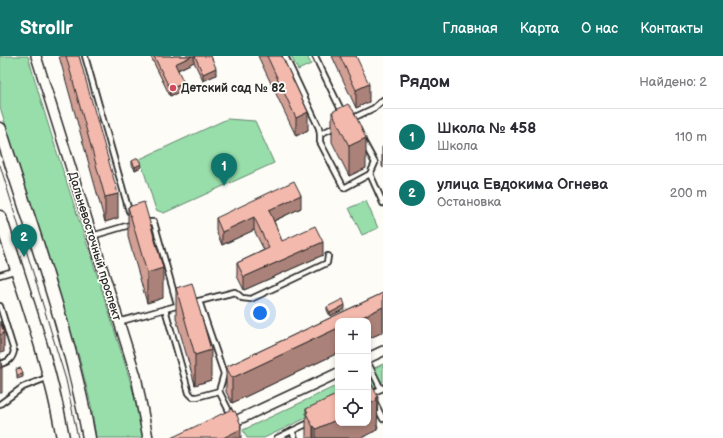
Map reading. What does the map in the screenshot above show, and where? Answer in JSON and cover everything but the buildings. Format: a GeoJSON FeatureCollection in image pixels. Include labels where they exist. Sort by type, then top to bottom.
{"type":"FeatureCollection","features":[{"type":"Feature","properties":{"kind":"main road"},"geometry":{"type":"LineString","coordinates":[[0,129],[70,353],[90,438]]}},
{"type":"Feature","properties":{"kind":"main road"},"geometry":{"type":"LineString","coordinates":[[0,217],[49,377],[63,438]]}},
{"type":"Feature","properties":{"kind":"street","name":"Дальневосточный проспект"},"geometry":{"type":"LineString","coordinates":[[36,56],[136,376],[148,438]]}},
{"type":"Feature","properties":{"kind":"street"},"geometry":{"type":"LineString","coordinates":[[371,357],[383,351]]}},
{"type":"Feature","properties":{"kind":"street"},"geometry":{"type":"LineString","coordinates":[[220,428],[235,425],[335,375]]}},
{"type":"Feature","properties":{"kind":"lane"},"geometry":{"type":"LineString","coordinates":[[85,56],[133,224]]}},
{"type":"Feature","properties":{"kind":"lane"},"geometry":{"type":"LineString","coordinates":[[285,56],[318,128],[320,142],[344,188],[370,174],[374,163],[362,138]]}},
{"type":"Feature","properties":{"kind":"lane"},"geometry":{"type":"LineString","coordinates":[[315,56],[342,114],[355,125]]}},
{"type":"Feature","properties":{"kind":"lane"},"geometry":{"type":"LineString","coordinates":[[320,134],[366,112],[383,100]]}},
{"type":"Feature","properties":{"kind":"lane"},"geometry":{"type":"LineString","coordinates":[[370,174],[383,203]]}},
{"type":"Feature","properties":{"kind":"lane"},"geometry":{"type":"LineString","coordinates":[[91,236],[133,224],[150,221],[154,222],[177,306]]}},
{"type":"Feature","properties":{"kind":"lane"},"geometry":{"type":"LineString","coordinates":[[118,322],[235,292],[242,298],[251,298],[327,263],[328,256]]}},
{"type":"Feature","properties":{"kind":"lane"},"geometry":{"type":"LineString","coordinates":[[0,276],[17,270]]}},
{"type":"Feature","properties":{"kind":"lane"},"geometry":{"type":"LineString","coordinates":[[199,301],[224,374],[219,391],[235,425]]}},
{"type":"Feature","properties":{"kind":"lane"},"geometry":{"type":"LineString","coordinates":[[0,306],[14,351],[13,358],[8,362],[0,364]]}},
{"type":"Feature","properties":{"kind":"lane"},"geometry":{"type":"LineString","coordinates":[[165,309],[189,393],[193,397],[197,397],[219,391]]}},
{"type":"Feature","properties":{"kind":"lane"},"geometry":{"type":"LineString","coordinates":[[371,369],[382,389],[371,394]]}},
{"type":"Feature","properties":{"kind":"lane"},"geometry":{"type":"LineString","coordinates":[[224,374],[231,371]]}},
{"type":"Feature","properties":{"kind":"lane"},"geometry":{"type":"LineString","coordinates":[[0,404],[23,387],[49,377]]}},
{"type":"Feature","properties":{"kind":"lane"},"geometry":{"type":"LineString","coordinates":[[371,397],[383,419]]}},
{"type":"Feature","properties":{"kind":"lane"},"geometry":{"type":"LineString","coordinates":[[277,438],[318,419]]}},
{"type":"Feature","properties":{"kind":"lane"},"geometry":{"type":"LineString","coordinates":[[292,431],[295,438]]}},
{"type":"Feature","properties":{"kind":"green space"},"geometry":{"type":"Polygon","coordinates":[[[0,56],[28,56],[47,121],[129,376],[143,438],[96,438],[91,405],[79,357],[0,107],[0,56]]]}},
{"type":"Feature","properties":{"kind":"green space"},"geometry":{"type":"Polygon","coordinates":[[[291,56],[307,56],[311,64],[298,70],[291,56]]]}},
{"type":"Feature","properties":{"kind":"green space"},"geometry":{"type":"Polygon","coordinates":[[[227,119],[255,121],[274,163],[164,213],[156,210],[140,159],[227,119]]]}},
{"type":"Feature","properties":{"kind":"green space"},"geometry":{"type":"Polygon","coordinates":[[[366,201],[378,228],[362,235],[349,208],[366,201]]]}},
{"type":"Feature","properties":{"kind":"green space"},"geometry":{"type":"Polygon","coordinates":[[[383,364],[383,382],[371,388],[371,370],[383,364]]]}},
{"type":"Feature","properties":{"kind":"green space"},"geometry":{"type":"Polygon","coordinates":[[[335,386],[335,404],[264,438],[247,438],[243,430],[335,386]]]}},
{"type":"Feature","properties":{"kind":"tram line"},"geometry":{"type":"LineString","coordinates":[[0,165],[66,380],[78,438]]}},
{"type":"Feature","properties":{"kind":"place","name":"Детский сад № 82"},"geometry":{"type":"Point","coordinates":[173,88]}},
{"type":"Feature","properties":{"kind":"place","name":"Школа № 458"},"geometry":{"type":"Point","coordinates":[224,186]}},
{"type":"Feature","properties":{"kind":"place","name":"улица Евдокима Огнева"},"geometry":{"type":"Point","coordinates":[24,257]}}]}
